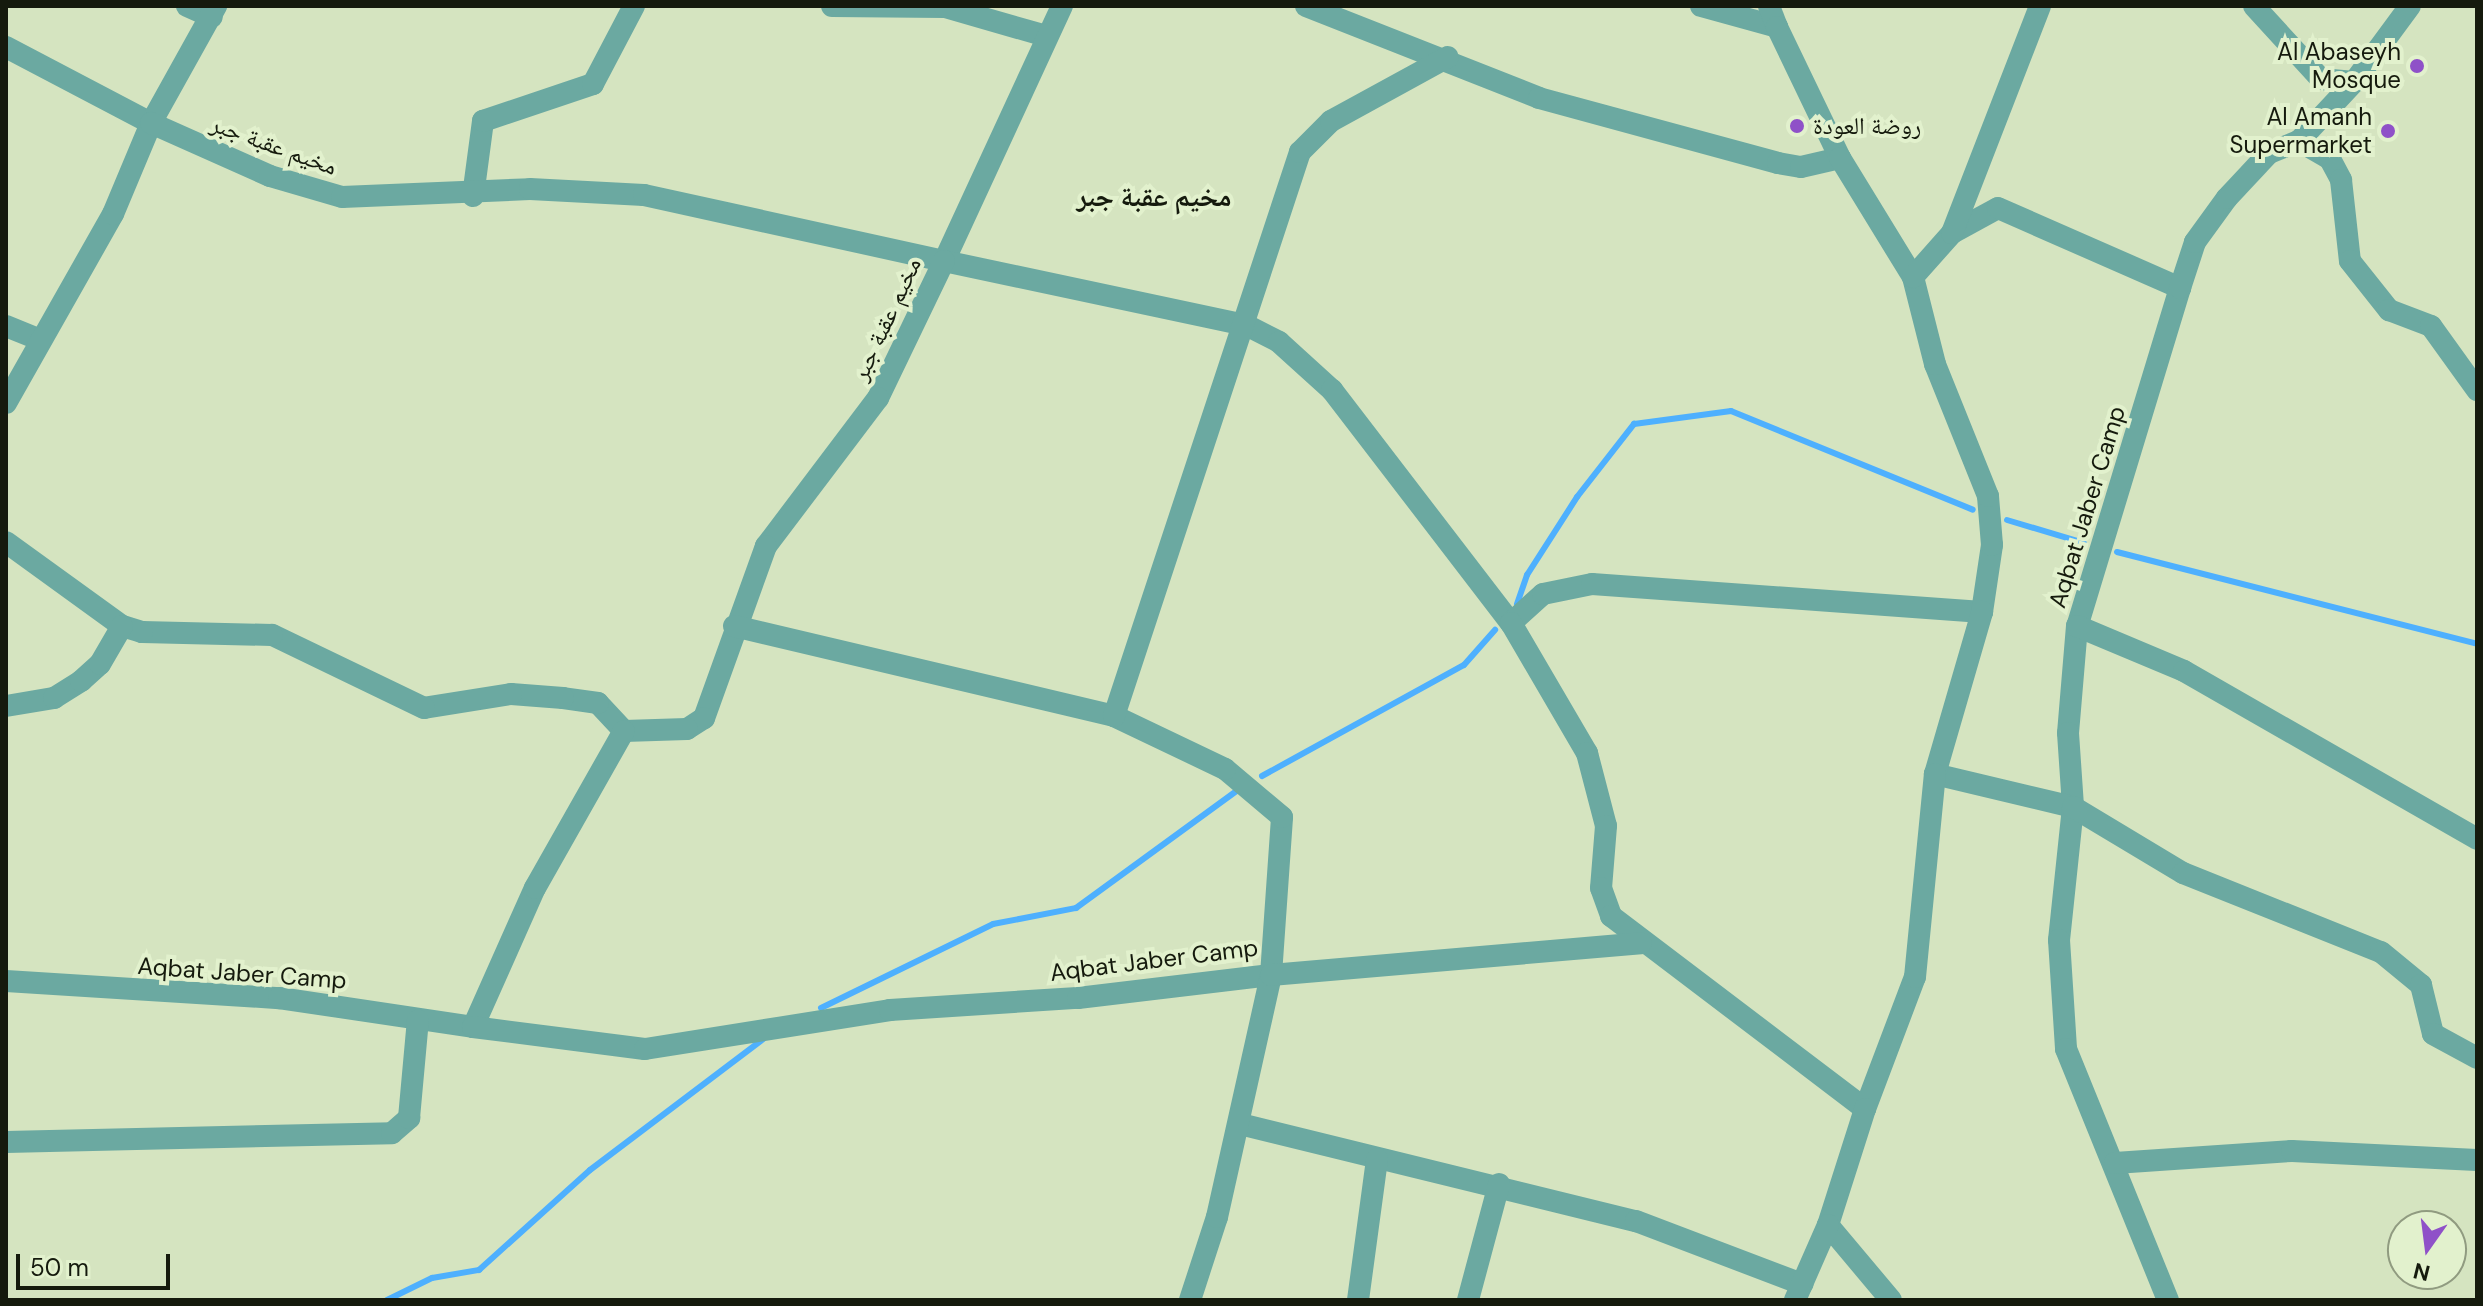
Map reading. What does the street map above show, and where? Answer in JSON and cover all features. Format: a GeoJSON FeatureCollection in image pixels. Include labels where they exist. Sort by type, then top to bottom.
{"type":"FeatureCollection","features":[{"type":"Feature","properties":{"kind":"street"},"geometry":{"type":"LineString","coordinates":[[6,403],[113,214],[151,123],[214,11],[187,6]]}},
{"type":"Feature","properties":{"kind":"street"},"geometry":{"type":"LineString","coordinates":[[473,196],[483,121],[593,84],[634,6]]}},
{"type":"Feature","properties":{"kind":"street"},"geometry":{"type":"LineString","coordinates":[[832,6],[894,9],[945,7],[1046,36]]}},
{"type":"Feature","properties":{"kind":"street"},"geometry":{"type":"LineString","coordinates":[[1062,6],[944,261],[1246,325],[1279,342],[1332,390],[1511,623],[1557,693],[1591,765],[1606,826],[1606,906],[1600,922],[1572,946]]}},
{"type":"Feature","properties":{"kind":"street"},"geometry":{"type":"LineString","coordinates":[[1240,1124],[1377,1159],[1499,1184],[1636,1221],[1798,1292],[1828,1225],[1865,1109],[1915,977],[1935,774],[1982,612],[1992,545],[1988,496],[1935,364],[1913,277],[1883,222],[1840,158],[1773,16],[1701,6]]}},
{"type":"Feature","properties":{"kind":"street"},"geometry":{"type":"LineString","coordinates":[[1952,233],[2040,6]]}},
{"type":"Feature","properties":{"kind":"street"},"geometry":{"type":"LineString","coordinates":[[2254,6],[2321,79],[2354,82]]}},
{"type":"Feature","properties":{"kind":"street"},"geometry":{"type":"LineString","coordinates":[[2410,6],[2354,82],[2299,141],[2330,159],[2341,180],[2350,261],[2389,310],[2431,326],[2477,390]]}},
{"type":"Feature","properties":{"kind":"street"},"geometry":{"type":"LineString","coordinates":[[1308,7],[1448,57],[1539,98],[1778,163],[1801,167],[1840,158]]}},
{"type":"Feature","properties":{"kind":"street"},"geometry":{"type":"LineString","coordinates":[[6,47],[151,123]]}},
{"type":"Feature","properties":{"kind":"street"},"geometry":{"type":"LineString","coordinates":[[734,626],[1114,716],[1309,139],[1448,57]]}},
{"type":"Feature","properties":{"kind":"street","name":"مخيم عقبة جبر"},"geometry":{"type":"LineString","coordinates":[[151,123],[321,192],[473,196],[530,189],[676,199],[944,261],[878,398],[766,546],[734,626],[704,718],[687,729],[624,731]]}},
{"type":"Feature","properties":{"kind":"street","name":"Aqbat Jaber Camp"},"geometry":{"type":"LineString","coordinates":[[2168,1300],[2115,1163],[2075,1079],[2061,1019],[2059,940],[2073,807],[2068,733],[2077,626],[2195,242],[2227,198],[2269,153],[2299,141]]}},
{"type":"Feature","properties":{"kind":"street"},"geometry":{"type":"LineString","coordinates":[[1913,277],[1952,233],[1998,208],[2018,212],[2180,288]]}},
{"type":"Feature","properties":{"kind":"street"},"geometry":{"type":"LineString","coordinates":[[6,326],[40,340]]}},
{"type":"Feature","properties":{"kind":"street"},"geometry":{"type":"LineString","coordinates":[[6,542],[122,626],[272,635],[424,708],[511,694],[598,703],[624,731],[535,888],[473,1027]]}},
{"type":"Feature","properties":{"kind":"street"},"geometry":{"type":"LineString","coordinates":[[1511,623],[1543,594],[1592,584],[1982,612]]}},
{"type":"Feature","properties":{"kind":"street"},"geometry":{"type":"LineString","coordinates":[[6,706],[68,690],[100,664],[122,626]]}},
{"type":"Feature","properties":{"kind":"street"},"geometry":{"type":"LineString","coordinates":[[2077,626],[2184,671],[2477,839]]}},
{"type":"Feature","properties":{"kind":"street","name":"Aqbat Jaber Camp"},"geometry":{"type":"LineString","coordinates":[[6,981],[279,998],[418,1020],[645,1049],[890,1010],[1078,998],[1271,975],[1282,817],[1225,769],[1114,716]]}},
{"type":"Feature","properties":{"kind":"street"},"geometry":{"type":"LineString","coordinates":[[1935,774],[2073,807],[2183,873],[2381,952],[2421,985],[2433,1034],[2477,1058]]}},
{"type":"Feature","properties":{"kind":"street"},"geometry":{"type":"LineString","coordinates":[[1606,906],[1641,943],[1865,1109]]}},
{"type":"Feature","properties":{"kind":"street"},"geometry":{"type":"LineString","coordinates":[[1190,1300],[1240,1124],[1271,975],[1572,946],[1641,943]]}},
{"type":"Feature","properties":{"kind":"street"},"geometry":{"type":"LineString","coordinates":[[6,1142],[392,1133],[409,1118],[418,1020]]}},
{"type":"Feature","properties":{"kind":"street"},"geometry":{"type":"LineString","coordinates":[[2115,1163],[2292,1151],[2477,1160]]}},
{"type":"Feature","properties":{"kind":"street"},"geometry":{"type":"LineString","coordinates":[[1358,1300],[1377,1159]]}},
{"type":"Feature","properties":{"kind":"street"},"geometry":{"type":"LineString","coordinates":[[1468,1300],[1499,1184]]}},
{"type":"Feature","properties":{"kind":"street"},"geometry":{"type":"LineString","coordinates":[[1828,1225],[1891,1300]]}},
{"type":"Feature","properties":{"kind":"waterway"},"geometry":{"type":"LineString","coordinates":[[1517,604],[1527,575],[1577,497],[1634,424],[1731,411],[1973,510]]}},
{"type":"Feature","properties":{"kind":"waterway"},"geometry":{"type":"LineString","coordinates":[[2007,520],[2084,543]]}},
{"type":"Feature","properties":{"kind":"waterway"},"geometry":{"type":"LineString","coordinates":[[2117,552],[2477,644]]}},
{"type":"Feature","properties":{"kind":"waterway"},"geometry":{"type":"LineString","coordinates":[[1262,776],[1464,665],[1495,630]]}},
{"type":"Feature","properties":{"kind":"waterway"},"geometry":{"type":"LineString","coordinates":[[821,1008],[993,924],[1076,908],[1239,789]]}},
{"type":"Feature","properties":{"kind":"waterway"},"geometry":{"type":"LineString","coordinates":[[387,1300],[432,1278],[479,1270],[590,1170],[763,1039]]}},
{"type":"Feature","properties":{"kind":"place","name":"Al Abaseyh Mosque"},"geometry":{"type":"Point","coordinates":[2417,66]}},
{"type":"Feature","properties":{"kind":"place","name":"روضة العودة"},"geometry":{"type":"Point","coordinates":[1797,126]}},
{"type":"Feature","properties":{"kind":"place","name":"Al Amanh Supermarket"},"geometry":{"type":"Point","coordinates":[2388,131]}},
{"type":"Feature","properties":{"kind":"district","name":"مخيم عقبة جبر"},"geometry":{"type":"Point","coordinates":[1154,197]}}]}
